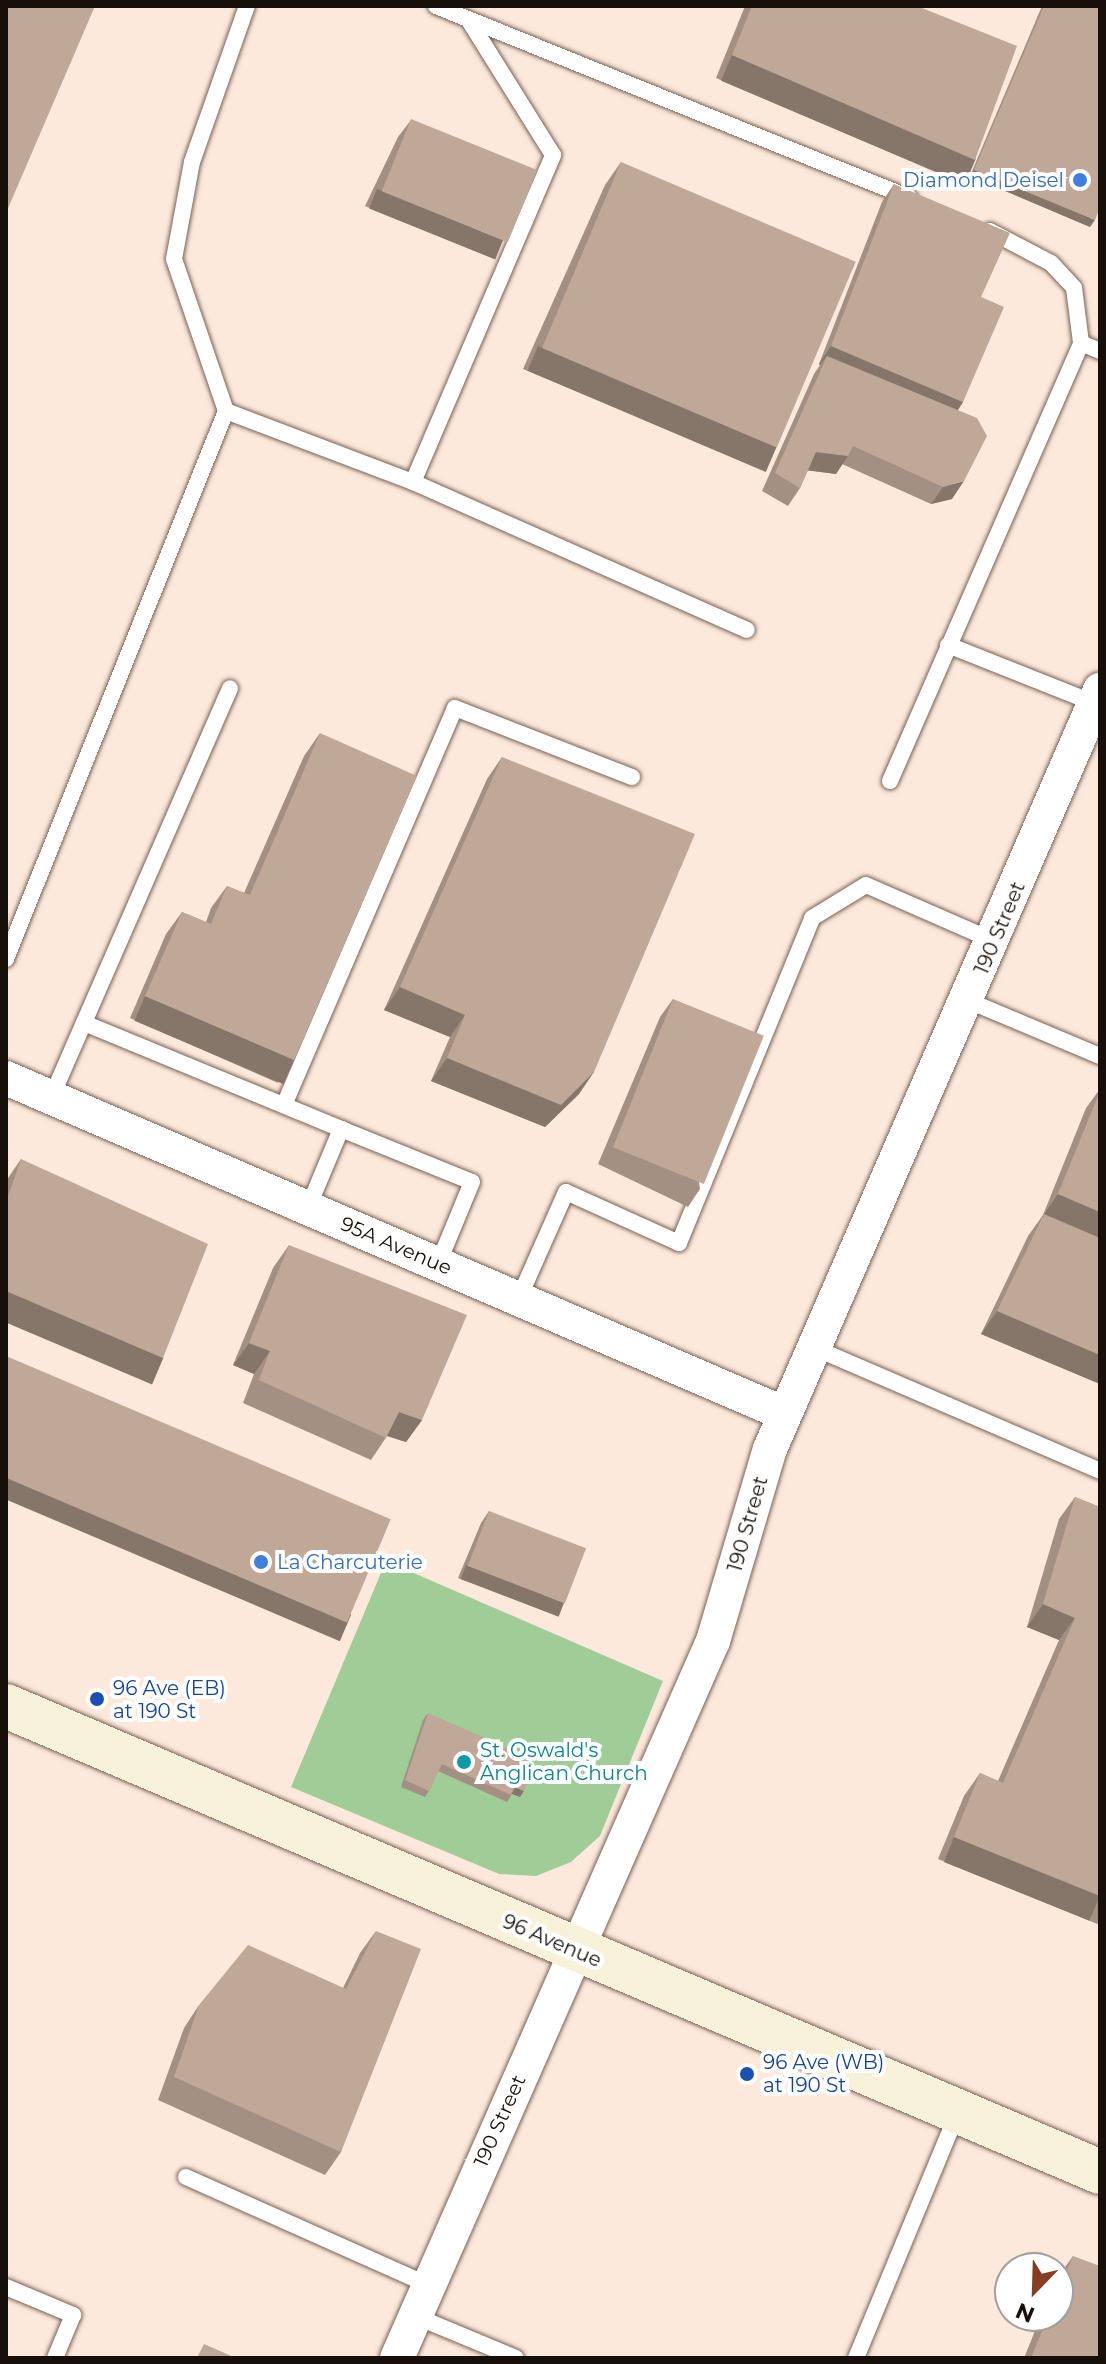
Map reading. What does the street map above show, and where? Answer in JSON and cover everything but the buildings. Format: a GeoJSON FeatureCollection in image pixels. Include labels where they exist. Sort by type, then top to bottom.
{"type":"FeatureCollection","features":[{"type":"Feature","properties":{"kind":"main road","name":"96 Avenue"},"geometry":{"type":"LineString","coordinates":[[6,1706],[574,1951],[1100,2172]]}},
{"type":"Feature","properties":{"kind":"street","name":"190 Street"},"geometry":{"type":"LineString","coordinates":[[397,2358],[713,1641],[785,1414],[995,942],[1097,696]]}},
{"type":"Feature","properties":{"kind":"street","name":"95A Avenue"},"geometry":{"type":"LineString","coordinates":[[6,1078],[785,1414]]}},
{"type":"Feature","properties":{"kind":"lane"},"geometry":{"type":"LineString","coordinates":[[6,959],[226,411],[174,259],[192,162],[247,6]]}},
{"type":"Feature","properties":{"kind":"lane"},"geometry":{"type":"LineString","coordinates":[[436,6],[924,204]]}},
{"type":"Feature","properties":{"kind":"lane"},"geometry":{"type":"LineString","coordinates":[[413,482],[553,155],[470,22]]}},
{"type":"Feature","properties":{"kind":"lane"},"geometry":{"type":"LineString","coordinates":[[890,781],[1081,343],[1074,288],[1051,263],[968,222]]}},
{"type":"Feature","properties":{"kind":"lane"},"geometry":{"type":"LineString","coordinates":[[1081,343],[1100,351]]}},
{"type":"Feature","properties":{"kind":"lane"},"geometry":{"type":"LineString","coordinates":[[226,411],[413,482],[747,630]]}},
{"type":"Feature","properties":{"kind":"lane"},"geometry":{"type":"LineString","coordinates":[[948,645],[1097,696]]}},
{"type":"Feature","properties":{"kind":"lane"},"geometry":{"type":"LineString","coordinates":[[51,1098],[230,688]]}},
{"type":"Feature","properties":{"kind":"lane"},"geometry":{"type":"LineString","coordinates":[[284,1105],[455,708],[632,777]]}},
{"type":"Feature","properties":{"kind":"lane"},"geometry":{"type":"LineString","coordinates":[[519,1298],[566,1192],[679,1243],[812,918],[866,885],[995,942]]}},
{"type":"Feature","properties":{"kind":"lane"},"geometry":{"type":"LineString","coordinates":[[969,1001],[1100,1056]]}},
{"type":"Feature","properties":{"kind":"lane"},"geometry":{"type":"LineString","coordinates":[[84,1023],[472,1182],[438,1264]]}},
{"type":"Feature","properties":{"kind":"lane"},"geometry":{"type":"LineString","coordinates":[[308,1208],[341,1129]]}},
{"type":"Feature","properties":{"kind":"lane"},"geometry":{"type":"LineString","coordinates":[[815,1348],[1100,1471]]}},
{"type":"Feature","properties":{"kind":"lane"},"geometry":{"type":"LineString","coordinates":[[856,2358],[958,2113]]}},
{"type":"Feature","properties":{"kind":"lane"},"geometry":{"type":"LineString","coordinates":[[186,2177],[429,2285]]}},
{"type":"Feature","properties":{"kind":"lane"},"geometry":{"type":"LineString","coordinates":[[6,2287],[73,2315],[55,2358]]}},
{"type":"Feature","properties":{"kind":"lane"},"geometry":{"type":"LineString","coordinates":[[415,2316],[516,2358]]}},
{"type":"Feature","properties":{"kind":"green space"},"geometry":{"type":"Polygon","coordinates":[[[386,1561],[663,1681],[600,1836],[571,1862],[536,1876],[499,1874],[291,1787],[386,1561]]]}},
{"type":"Feature","properties":{"kind":"place","name":"Diamond Deisel"},"geometry":{"type":"Point","coordinates":[1080,180]}},
{"type":"Feature","properties":{"kind":"place","name":"La Charcuterie"},"geometry":{"type":"Point","coordinates":[261,1562]}},
{"type":"Feature","properties":{"kind":"place","name":"96 Ave (EB) at 190 St"},"geometry":{"type":"Point","coordinates":[97,1699]}},
{"type":"Feature","properties":{"kind":"place","name":"St. Oswald's Anglican Church"},"geometry":{"type":"Point","coordinates":[464,1762]}},
{"type":"Feature","properties":{"kind":"place","name":"96 Ave (WB) at 190 St"},"geometry":{"type":"Point","coordinates":[747,2074]}}]}
